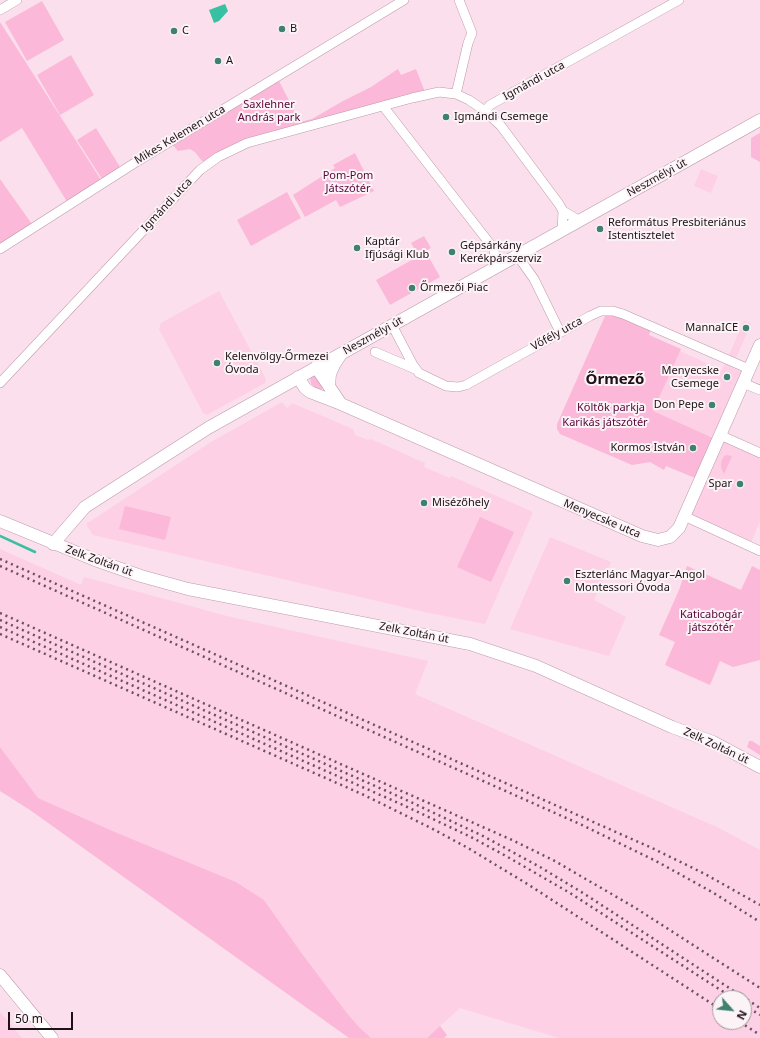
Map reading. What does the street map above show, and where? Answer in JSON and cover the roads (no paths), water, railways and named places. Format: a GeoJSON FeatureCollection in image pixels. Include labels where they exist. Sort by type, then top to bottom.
{"type":"FeatureCollection","features":[{"type":"Feature","properties":{"kind":"street"},"geometry":{"type":"LineString","coordinates":[[0,10],[17,0]]}},
{"type":"Feature","properties":{"kind":"street","name":"Mikes Kelemen utca"},"geometry":{"type":"LineString","coordinates":[[0,249],[133,164],[404,0]]}},
{"type":"Feature","properties":{"kind":"street"},"geometry":{"type":"LineString","coordinates":[[456,94],[472,33],[459,0]]}},
{"type":"Feature","properties":{"kind":"street","name":"Igmándi utca"},"geometry":{"type":"LineString","coordinates":[[0,383],[189,181],[200,170],[218,157],[247,143],[439,92],[456,94],[469,100],[485,111],[490,105],[679,0]]}},
{"type":"Feature","properties":{"kind":"street"},"geometry":{"type":"LineString","coordinates":[[383,106],[494,249],[496,258],[500,265]]}},
{"type":"Feature","properties":{"kind":"street"},"geometry":{"type":"LineString","coordinates":[[485,111],[501,126],[563,211],[580,221]]}},
{"type":"Feature","properties":{"kind":"street","name":"Neszmélyi út"},"geometry":{"type":"LineString","coordinates":[[53,544],[85,507],[208,428],[760,120]]}},
{"type":"Feature","properties":{"kind":"street"},"geometry":{"type":"LineString","coordinates":[[562,231],[563,211]]}},
{"type":"Feature","properties":{"kind":"street"},"geometry":{"type":"LineString","coordinates":[[522,262],[534,279],[560,332]]}},
{"type":"Feature","properties":{"kind":"street","name":"Vőfély utca"},"geometry":{"type":"LineString","coordinates":[[392,325],[415,369],[423,376],[446,386],[458,387],[472,382],[560,332],[601,311],[613,311],[623,314],[749,369]]}},
{"type":"Feature","properties":{"kind":"street","name":"Menyecske utca"},"geometry":{"type":"LineString","coordinates":[[298,377],[305,388],[310,392],[341,404],[652,540],[670,537],[679,528],[760,345]]}},
{"type":"Feature","properties":{"kind":"street"},"geometry":{"type":"LineString","coordinates":[[375,352],[415,369]]}},
{"type":"Feature","properties":{"kind":"street"},"geometry":{"type":"LineString","coordinates":[[329,386],[330,374],[334,364],[342,353]]}},
{"type":"Feature","properties":{"kind":"street"},"geometry":{"type":"LineString","coordinates":[[316,367],[336,399],[341,404]]}},
{"type":"Feature","properties":{"kind":"street"},"geometry":{"type":"LineString","coordinates":[[743,383],[760,390]]}},
{"type":"Feature","properties":{"kind":"street"},"geometry":{"type":"LineString","coordinates":[[720,435],[760,453]]}},
{"type":"Feature","properties":{"kind":"street"},"geometry":{"type":"LineString","coordinates":[[684,516],[760,551]]}},
{"type":"Feature","properties":{"kind":"street"},"geometry":{"type":"LineString","coordinates":[[0,521],[53,544]]}},
{"type":"Feature","properties":{"kind":"street","name":"Zelk Zoltán út"},"geometry":{"type":"LineString","coordinates":[[53,544],[141,576],[188,589],[470,644],[493,651],[536,666],[672,727],[713,742],[760,767]]}},
{"type":"Feature","properties":{"kind":"street"},"geometry":{"type":"LineString","coordinates":[[0,975],[52,1038]]}},
{"type":"Feature","properties":{"kind":"waterway"},"geometry":{"type":"LineString","coordinates":[[0,536],[35,552]]}},
{"type":"Feature","properties":{"kind":"railway"},"geometry":{"type":"LineString","coordinates":[[0,559],[652,848],[705,874],[760,905]]}},
{"type":"Feature","properties":{"kind":"railway"},"geometry":{"type":"LineString","coordinates":[[0,566],[582,825],[656,861],[712,892],[760,922]]}},
{"type":"Feature","properties":{"kind":"railway"},"geometry":{"type":"LineString","coordinates":[[0,613],[512,840],[553,860],[634,907],[760,988]]}},
{"type":"Feature","properties":{"kind":"railway"},"geometry":{"type":"LineString","coordinates":[[0,620],[400,797],[483,836],[540,867],[583,893],[760,1008]]}},
{"type":"Feature","properties":{"kind":"railway"},"geometry":{"type":"LineString","coordinates":[[0,627],[403,805],[471,837],[570,893],[721,990]]}},
{"type":"Feature","properties":{"kind":"railway"},"geometry":{"type":"LineString","coordinates":[[0,634],[364,795],[431,828],[468,848],[529,885],[712,1004]]}},
{"type":"Feature","properties":{"kind":"railway"},"geometry":{"type":"LineString","coordinates":[[752,1010],[760,1015]]}},
{"type":"Feature","properties":{"kind":"railway"},"geometry":{"type":"LineString","coordinates":[[752,1030],[760,1035]]}},
{"type":"Feature","properties":{"kind":"place","name":"B"},"geometry":{"type":"Point","coordinates":[282,29]}},
{"type":"Feature","properties":{"kind":"place","name":"C"},"geometry":{"type":"Point","coordinates":[174,31]}},
{"type":"Feature","properties":{"kind":"place","name":"A"},"geometry":{"type":"Point","coordinates":[218,61]}},
{"type":"Feature","properties":{"kind":"place","name":"Igmándi Csemege"},"geometry":{"type":"Point","coordinates":[446,117]}},
{"type":"Feature","properties":{"kind":"place","name":"Református Presbiteriánus Istentisztelet"},"geometry":{"type":"Point","coordinates":[600,229]}},
{"type":"Feature","properties":{"kind":"place","name":"Kaptár Ifjúsági Klub"},"geometry":{"type":"Point","coordinates":[357,248]}},
{"type":"Feature","properties":{"kind":"place","name":"Gépsárkány Kerékpárszerviz"},"geometry":{"type":"Point","coordinates":[452,252]}},
{"type":"Feature","properties":{"kind":"place","name":"Őrmezői Piac"},"geometry":{"type":"Point","coordinates":[412,288]}},
{"type":"Feature","properties":{"kind":"place","name":"MannaICE"},"geometry":{"type":"Point","coordinates":[746,328]}},
{"type":"Feature","properties":{"kind":"place","name":"Kelenvölgy-Őrmezei Óvoda"},"geometry":{"type":"Point","coordinates":[217,363]}},
{"type":"Feature","properties":{"kind":"place","name":"Menyecske Csemege"},"geometry":{"type":"Point","coordinates":[727,377]}},
{"type":"Feature","properties":{"kind":"place","name":"Don Pepe"},"geometry":{"type":"Point","coordinates":[712,405]}},
{"type":"Feature","properties":{"kind":"place","name":"Kormos István"},"geometry":{"type":"Point","coordinates":[693,448]}},
{"type":"Feature","properties":{"kind":"place","name":"Spar"},"geometry":{"type":"Point","coordinates":[740,484]}},
{"type":"Feature","properties":{"kind":"place","name":"Misézőhely"},"geometry":{"type":"Point","coordinates":[424,503]}},
{"type":"Feature","properties":{"kind":"place","name":"Eszterlánc Magyar–Angol Montessori Óvoda"},"geometry":{"type":"Point","coordinates":[567,581]}},
{"type":"Feature","properties":{"kind":"district","name":"Őrmező"},"geometry":{"type":"Point","coordinates":[615,380]}},
{"type":"Feature","properties":{"kind":"park label","name":"Saxlehner András park"},"geometry":{"type":"Point","coordinates":[269,111]}},
{"type":"Feature","properties":{"kind":"park label","name":"Pom-Pom Játszótér"},"geometry":{"type":"Point","coordinates":[348,182]}},
{"type":"Feature","properties":{"kind":"park label","name":"Költők parkja"},"geometry":{"type":"Point","coordinates":[611,408]}},
{"type":"Feature","properties":{"kind":"park label","name":"Karikás játszótér"},"geometry":{"type":"Point","coordinates":[605,423]}},
{"type":"Feature","properties":{"kind":"park label","name":"Katicabogár játszótér"},"geometry":{"type":"Point","coordinates":[711,621]}}]}
